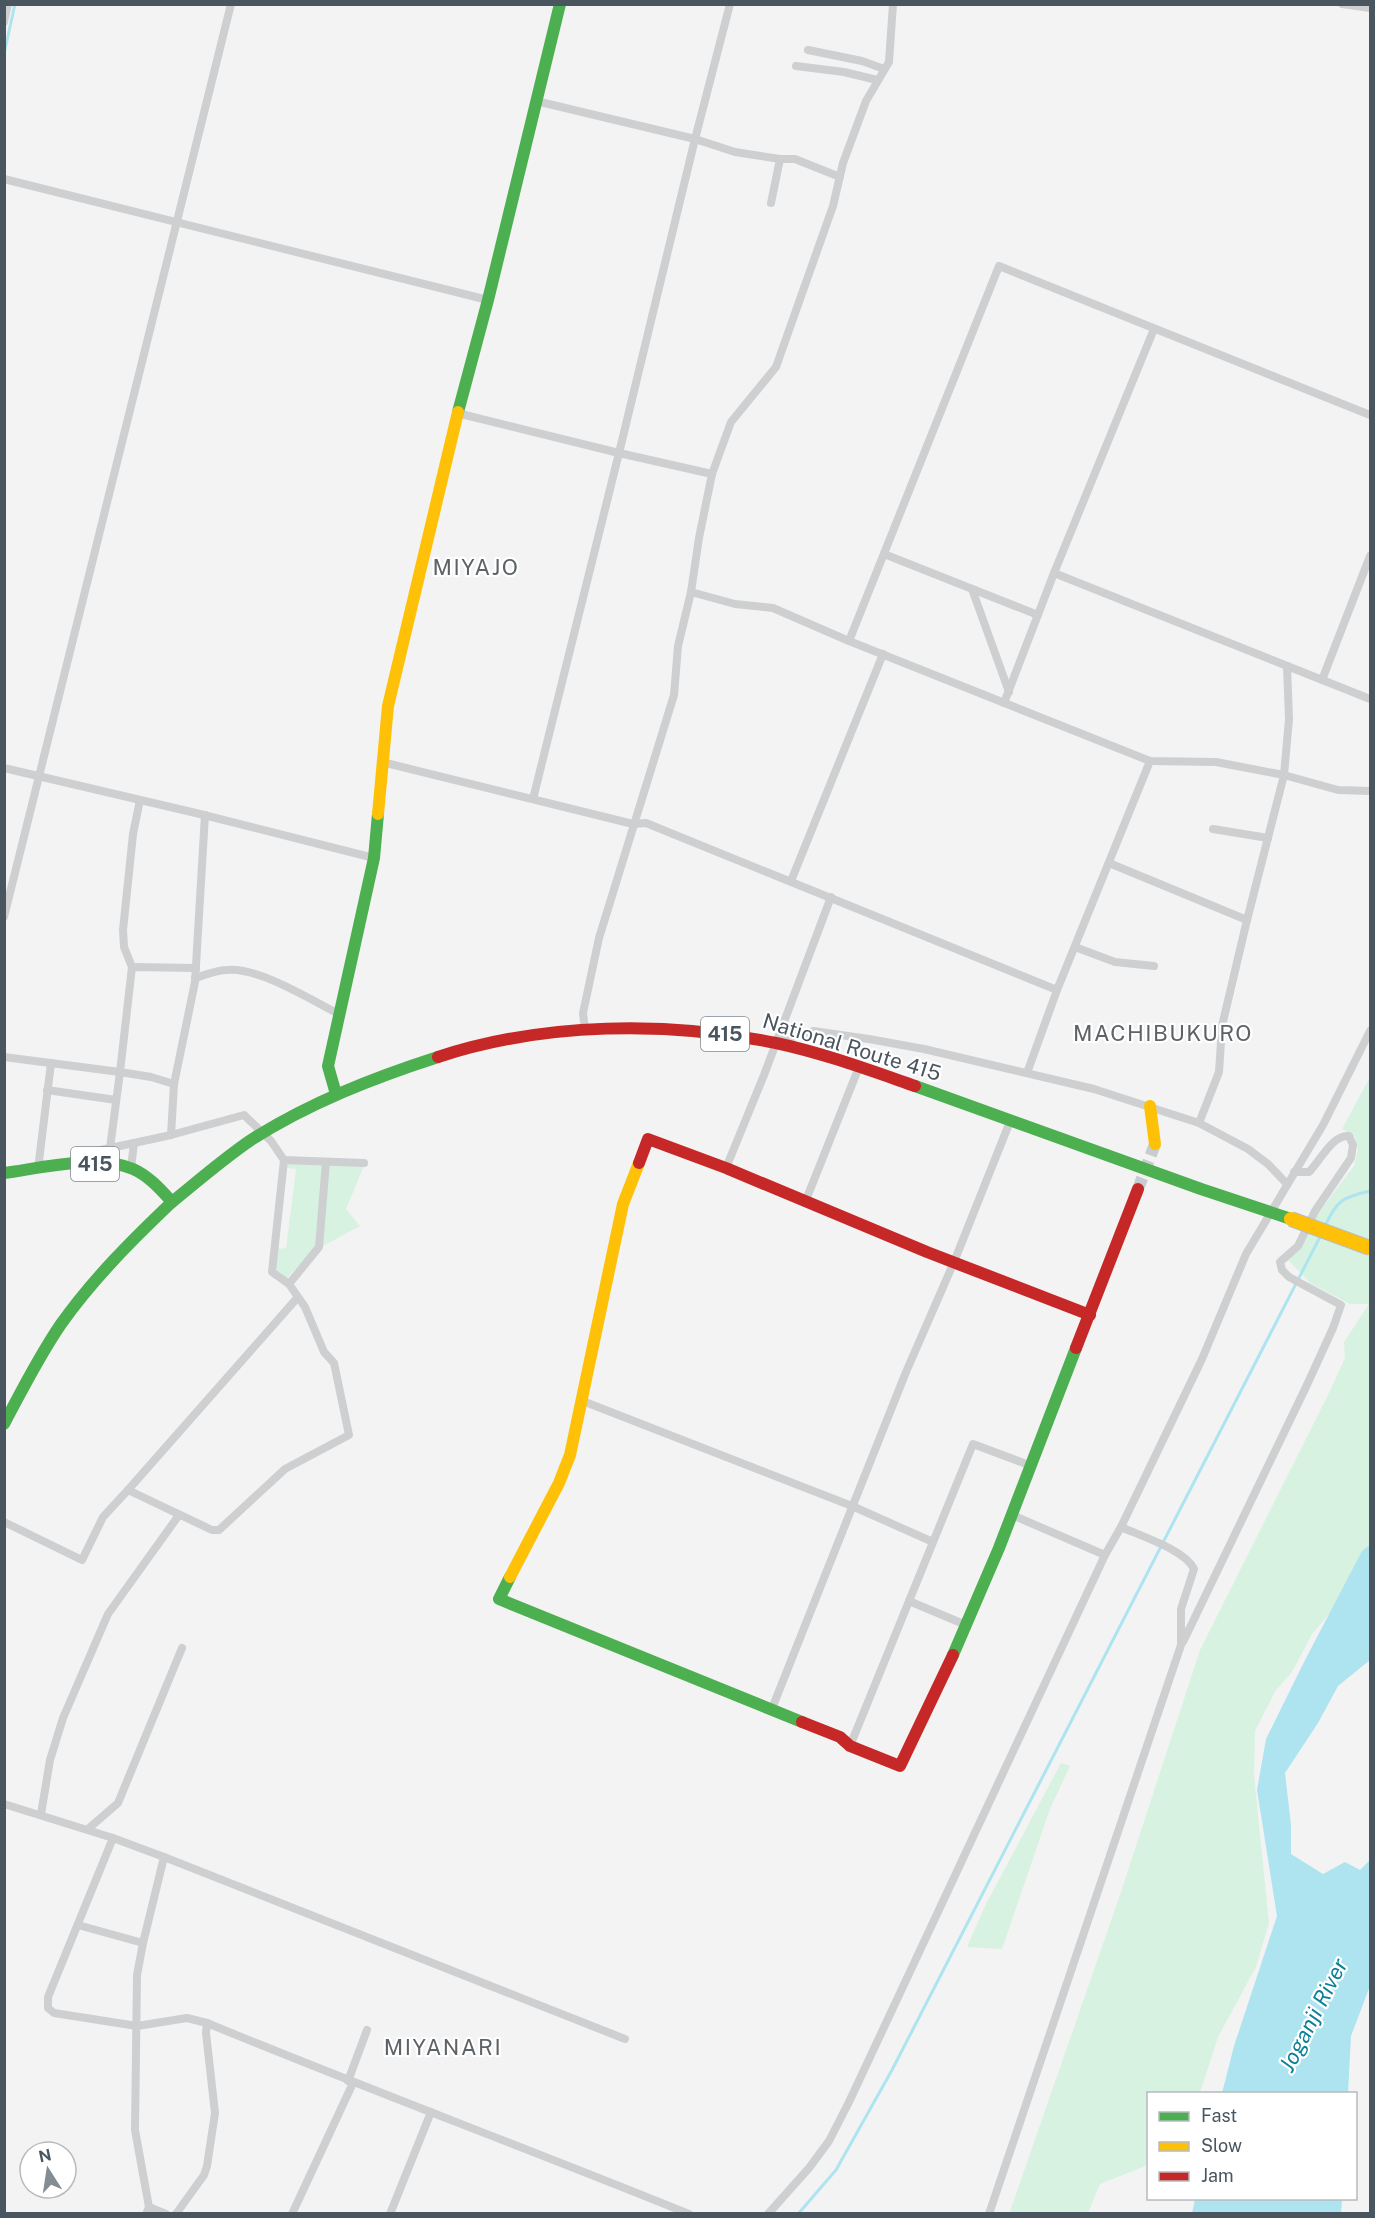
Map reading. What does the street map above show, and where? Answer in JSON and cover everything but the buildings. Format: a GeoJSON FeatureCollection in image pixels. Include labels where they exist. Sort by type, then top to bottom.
{"type":"FeatureCollection","features":[{"type":"Feature","properties":{"kind":"main road"},"geometry":{"type":"LineString","coordinates":[[336,1094],[328,1066],[374,858],[388,706],[560,4]]}},
{"type":"Feature","properties":{"kind":"main road","name":"National Route 415"},"geometry":{"type":"LineString","coordinates":[[4,1424],[49,1342],[82,1298],[133,1240],[172,1202],[220,1163],[262,1134],[336,1094],[439,1056],[512,1038],[628,1028],[725,1034],[776,1043],[859,1067],[1011,1119],[1371,1248]]}},
{"type":"Feature","properties":{"kind":"main road"},"geometry":{"type":"LineString","coordinates":[[1150,1106],[1155,1144]]}},
{"type":"Feature","properties":{"kind":"main road"},"geometry":{"type":"LineString","coordinates":[[1090,1315],[726,1168],[648,1139],[623,1204],[570,1455],[559,1484],[499,1599],[840,1737],[850,1746],[900,1766],[966,1625],[1012,1515],[1029,1465],[1090,1315],[1138,1189]]}},
{"type":"Feature","properties":{"kind":"main road","name":"415"},"geometry":{"type":"LineString","coordinates":[[4,1173],[105,1163],[131,1168],[150,1179],[172,1202]]}},
{"type":"Feature","properties":{"kind":"street"},"geometry":{"type":"LineString","coordinates":[[4,22],[8,4]]}},
{"type":"Feature","properties":{"kind":"street"},"geometry":{"type":"LineString","coordinates":[[4,916],[231,4]]}},
{"type":"Feature","properties":{"kind":"street"},"geometry":{"type":"LineString","coordinates":[[534,799],[730,4]]}},
{"type":"Feature","properties":{"kind":"street"},"geometry":{"type":"LineString","coordinates":[[585,1030],[583,1013],[599,938],[674,695],[678,646],[691,592],[712,474],[731,422],[776,367],[833,206],[840,177],[866,100],[889,62],[893,5],[888,4]]}},
{"type":"Feature","properties":{"kind":"street"},"geometry":{"type":"LineString","coordinates":[[1342,4],[1371,8]]}},
{"type":"Feature","properties":{"kind":"street"},"geometry":{"type":"LineString","coordinates":[[808,50],[862,61],[884,69]]}},
{"type":"Feature","properties":{"kind":"street"},"geometry":{"type":"LineString","coordinates":[[796,66],[844,72],[877,80]]}},
{"type":"Feature","properties":{"kind":"street"},"geometry":{"type":"LineString","coordinates":[[536,101],[735,152],[795,159],[840,177]]}},
{"type":"Feature","properties":{"kind":"street"},"geometry":{"type":"LineString","coordinates":[[771,203],[780,159]]}},
{"type":"Feature","properties":{"kind":"street"},"geometry":{"type":"LineString","coordinates":[[4,179],[488,300]]}},
{"type":"Feature","properties":{"kind":"street"},"geometry":{"type":"LineString","coordinates":[[849,641],[999,266],[1371,415]]}},
{"type":"Feature","properties":{"kind":"street"},"geometry":{"type":"LineString","coordinates":[[1004,703],[1054,573],[1154,329]]}},
{"type":"Feature","properties":{"kind":"street"},"geometry":{"type":"LineString","coordinates":[[458,413],[712,474]]}},
{"type":"Feature","properties":{"kind":"street"},"geometry":{"type":"LineString","coordinates":[[884,554],[1038,615]]}},
{"type":"Feature","properties":{"kind":"street"},"geometry":{"type":"LineString","coordinates":[[1322,680],[1371,556]]}},
{"type":"Feature","properties":{"kind":"street"},"geometry":{"type":"LineString","coordinates":[[1054,573],[1371,699]]}},
{"type":"Feature","properties":{"kind":"street"},"geometry":{"type":"LineString","coordinates":[[972,588],[1009,692]]}},
{"type":"Feature","properties":{"kind":"street"},"geometry":{"type":"LineString","coordinates":[[691,592],[735,604],[773,608],[849,641],[1150,761],[1216,762],[1284,775],[1338,790],[1371,791]]}},
{"type":"Feature","properties":{"kind":"street"},"geometry":{"type":"LineString","coordinates":[[791,881],[883,654]]}},
{"type":"Feature","properties":{"kind":"street"},"geometry":{"type":"LineString","coordinates":[[1199,1123],[1219,1072],[1222,1026],[1246,920],[1284,775],[1289,719],[1287,666]]}},
{"type":"Feature","properties":{"kind":"street"},"geometry":{"type":"LineString","coordinates":[[1028,1073],[1057,990],[1150,761]]}},
{"type":"Feature","properties":{"kind":"street"},"geometry":{"type":"LineString","coordinates":[[382,762],[633,824],[646,823],[1057,990]]}},
{"type":"Feature","properties":{"kind":"street"},"geometry":{"type":"LineString","coordinates":[[4,768],[205,815],[374,858]]}},
{"type":"Feature","properties":{"kind":"street"},"geometry":{"type":"LineString","coordinates":[[110,1148],[132,967],[124,946],[123,930],[133,834],[140,800]]}},
{"type":"Feature","properties":{"kind":"street"},"geometry":{"type":"LineString","coordinates":[[171,1135],[174,1084],[195,973],[205,815]]}},
{"type":"Feature","properties":{"kind":"street"},"geometry":{"type":"LineString","coordinates":[[1213,829],[1268,838]]}},
{"type":"Feature","properties":{"kind":"street"},"geometry":{"type":"LineString","coordinates":[[1109,863],[1246,920]]}},
{"type":"Feature","properties":{"kind":"street"},"geometry":{"type":"LineString","coordinates":[[726,1168],[831,897]]}},
{"type":"Feature","properties":{"kind":"street"},"geometry":{"type":"LineString","coordinates":[[1075,946],[1115,962],[1154,966]]}},
{"type":"Feature","properties":{"kind":"street"},"geometry":{"type":"LineString","coordinates":[[132,967],[195,973],[241,971],[277,982],[339,1014]]}},
{"type":"Feature","properties":{"kind":"street"},"geometry":{"type":"LineString","coordinates":[[768,2214],[809,2168],[829,2141],[849,2102],[1106,1555],[1202,1359],[1246,1254],[1323,1125],[1371,1031]]}},
{"type":"Feature","properties":{"kind":"street"},"geometry":{"type":"LineString","coordinates":[[776,1043],[813,1032],[924,1049],[1094,1089],[1199,1123],[1248,1149],[1268,1164],[1287,1184]]}},
{"type":"Feature","properties":{"kind":"street"},"geometry":{"type":"LineString","coordinates":[[4,1057],[120,1072],[151,1077],[174,1084]]}},
{"type":"Feature","properties":{"kind":"street"},"geometry":{"type":"LineString","coordinates":[[38,1169],[51,1063]]}},
{"type":"Feature","properties":{"kind":"street"},"geometry":{"type":"LineString","coordinates":[[806,1200],[859,1067]]}},
{"type":"Feature","properties":{"kind":"street"},"geometry":{"type":"LineString","coordinates":[[47,1090],[116,1100]]}},
{"type":"Feature","properties":{"kind":"street"},"geometry":{"type":"LineString","coordinates":[[76,1165],[77,1155],[171,1135],[244,1115],[271,1141],[284,1160],[272,1272],[289,1284],[305,1307],[324,1352],[334,1363],[349,1435],[285,1468],[219,1530],[212,1530],[128,1490]]}},
{"type":"Feature","properties":{"kind":"street"},"geometry":{"type":"LineString","coordinates":[[771,1711],[906,1372],[954,1262],[1011,1119]]}},
{"type":"Feature","properties":{"kind":"street"},"geometry":{"type":"LineString","coordinates":[[989,2214],[1181,1645],[1306,1388],[1341,1305],[1289,1277],[1282,1270],[1280,1262],[1298,1246],[1315,1211],[1352,1158],[1353,1145],[1349,1136],[1336,1138],[1309,1172],[1294,1172]]}},
{"type":"Feature","properties":{"kind":"street"},"geometry":{"type":"LineString","coordinates":[[131,1168],[134,1143]]}},
{"type":"Feature","properties":{"kind":"street"},"geometry":{"type":"LineString","coordinates":[[284,1160],[363,1163]]}},
{"type":"Feature","properties":{"kind":"street"},"geometry":{"type":"LineString","coordinates":[[289,1284],[319,1248],[326,1162]]}},
{"type":"Feature","properties":{"kind":"street"},"geometry":{"type":"LineString","coordinates":[[4,1522],[82,1560],[103,1517],[298,1297]]}},
{"type":"Feature","properties":{"kind":"street"},"geometry":{"type":"LineString","coordinates":[[580,1400],[852,1506],[933,1542]]}},
{"type":"Feature","properties":{"kind":"street"},"geometry":{"type":"LineString","coordinates":[[850,1746],[973,1444],[1029,1465]]}},
{"type":"Feature","properties":{"kind":"street"},"geometry":{"type":"LineString","coordinates":[[41,1814],[50,1760],[63,1718],[108,1614],[179,1515]]}},
{"type":"Feature","properties":{"kind":"street"},"geometry":{"type":"LineString","coordinates":[[1012,1515],[1106,1555]]}},
{"type":"Feature","properties":{"kind":"street"},"geometry":{"type":"LineString","coordinates":[[1121,1527],[1170,1549],[1190,1562],[1194,1569],[1181,1609],[1181,1645]]}},
{"type":"Feature","properties":{"kind":"street"},"geometry":{"type":"LineString","coordinates":[[909,1601],[966,1625]]}},
{"type":"Feature","properties":{"kind":"street"},"geometry":{"type":"LineString","coordinates":[[88,1829],[118,1803],[182,1648]]}},
{"type":"Feature","properties":{"kind":"street"},"geometry":{"type":"LineString","coordinates":[[4,1804],[114,1838],[625,2039]]}},
{"type":"Feature","properties":{"kind":"street"},"geometry":{"type":"LineString","coordinates":[[114,1838],[48,1997],[48,2008],[54,2013],[137,2026],[188,2018],[207,2023],[351,2082],[689,2214]]}},
{"type":"Feature","properties":{"kind":"street"},"geometry":{"type":"LineString","coordinates":[[164,1857],[142,1943],[137,1975],[135,2130],[148,2210],[166,2214]]}},
{"type":"Feature","properties":{"kind":"street"},"geometry":{"type":"LineString","coordinates":[[78,1925],[142,1943]]}},
{"type":"Feature","properties":{"kind":"street"},"geometry":{"type":"LineString","coordinates":[[176,2214],[204,2175],[207,2166],[215,2113],[206,2033],[207,2023]]}},
{"type":"Feature","properties":{"kind":"street"},"geometry":{"type":"LineString","coordinates":[[292,2214],[351,2082],[367,2030]]}},
{"type":"Feature","properties":{"kind":"street"},"geometry":{"type":"LineString","coordinates":[[390,2214],[431,2112]]}},
{"type":"Feature","properties":{"kind":"green space"},"geometry":{"type":"Polygon","coordinates":[[[1370,1077],[1370,1566],[1312,1634],[1292,1672],[1276,1690],[1255,1731],[1254,1775],[1269,1923],[1256,1967],[1218,2037],[1200,2092],[1147,2092],[1147,2165],[1100,2184],[1088,2213],[1009,2214],[1120,1895],[1200,1650],[1330,1391],[1345,1358],[1344,1342],[1369,1304],[1350,1304],[1310,1283],[1288,1260],[1318,1213],[1354,1166],[1358,1149],[1355,1137],[1342,1129],[1370,1077]]]}},
{"type":"Feature","properties":{"kind":"green space"},"geometry":{"type":"Polygon","coordinates":[[[289,1161],[364,1166],[346,1209],[360,1226],[323,1246],[316,1247],[287,1278],[275,1269],[278,1249],[286,1248],[296,1169],[287,1168],[289,1161]]]}},
{"type":"Feature","properties":{"kind":"green space"},"geometry":{"type":"Polygon","coordinates":[[[1061,1763],[1070,1766],[1050,1809],[1002,1949],[967,1947],[985,1906],[1061,1763]]]}},
{"type":"Feature","properties":{"kind":"water","name":"Joganji River"},"geometry":{"type":"Polygon","coordinates":[[[1370,1545],[1370,1660],[1338,1686],[1318,1723],[1285,1773],[1291,1825],[1291,1854],[1323,1874],[1345,1862],[1360,1870],[1370,1860],[1370,1986],[1351,2036],[1348,2092],[1222,2092],[1234,2046],[1277,1916],[1257,1790],[1266,1739],[1362,1551],[1370,1545]]]}},
{"type":"Feature","properties":{"kind":"water"},"geometry":{"type":"Polygon","coordinates":[[[1195,2200],[1342,2200],[1341,2213],[1192,2213],[1195,2200]]]}},
{"type":"Feature","properties":{"kind":"waterway"},"geometry":{"type":"LineString","coordinates":[[4,54],[15,4]]}},
{"type":"Feature","properties":{"kind":"waterway"},"geometry":{"type":"LineString","coordinates":[[1325,1226],[1333,1210],[1342,1201],[1353,1195],[1370,1191]]}},
{"type":"Feature","properties":{"kind":"waterway"},"geometry":{"type":"LineString","coordinates":[[798,2214],[836,2170],[892,2070],[1321,1235]]}},
{"type":"Feature","properties":{"kind":"tunnel"},"geometry":{"type":"LineString","coordinates":[[1138,1189],[1155,1144]]}},
{"type":"Feature","properties":{"kind":"traffic: fast"},"geometry":{"type":"LineString","coordinates":[[458,412],[488,300],[560,4]]}},
{"type":"Feature","properties":{"kind":"traffic: fast"},"geometry":{"type":"LineString","coordinates":[[336,1094],[328,1066],[374,858],[378,814]]}},
{"type":"Feature","properties":{"kind":"traffic: fast"},"geometry":{"type":"LineString","coordinates":[[4,1173],[87,1162],[119,1165],[144,1175],[172,1202],[241,1147],[296,1114],[366,1083],[438,1057]]}},
{"type":"Feature","properties":{"kind":"traffic: fast"},"geometry":{"type":"LineString","coordinates":[[915,1086],[1291,1219]]}},
{"type":"Feature","properties":{"kind":"traffic: fast"},"geometry":{"type":"LineString","coordinates":[[4,1424],[45,1348],[73,1307],[113,1260],[172,1202]]}},
{"type":"Feature","properties":{"kind":"traffic: fast"},"geometry":{"type":"LineString","coordinates":[[953,1655],[999,1548],[1076,1348]]}},
{"type":"Feature","properties":{"kind":"traffic: fast"},"geometry":{"type":"LineString","coordinates":[[510,1577],[499,1599],[802,1722]]}},
{"type":"Feature","properties":{"kind":"traffic: slow"},"geometry":{"type":"LineString","coordinates":[[378,814],[388,706],[458,412]]}},
{"type":"Feature","properties":{"kind":"traffic: slow"},"geometry":{"type":"LineString","coordinates":[[1150,1106],[1155,1144]]}},
{"type":"Feature","properties":{"kind":"traffic: slow"},"geometry":{"type":"LineString","coordinates":[[510,1577],[559,1483],[570,1455],[623,1204],[639,1163]]}},
{"type":"Feature","properties":{"kind":"traffic: slow"},"geometry":{"type":"LineString","coordinates":[[1291,1219],[1370,1248]]}},
{"type":"Feature","properties":{"kind":"traffic: jam"},"geometry":{"type":"LineString","coordinates":[[438,1057],[479,1045],[563,1031],[606,1029],[693,1031],[794,1047],[915,1086]]}},
{"type":"Feature","properties":{"kind":"traffic: jam"},"geometry":{"type":"LineString","coordinates":[[639,1163],[648,1139],[726,1168],[927,1252],[1090,1315]]}},
{"type":"Feature","properties":{"kind":"traffic: jam"},"geometry":{"type":"LineString","coordinates":[[1076,1348],[1138,1189]]}},
{"type":"Feature","properties":{"kind":"traffic: jam"},"geometry":{"type":"LineString","coordinates":[[802,1722],[840,1737],[850,1746],[900,1766],[953,1655]]}},
{"type":"Feature","properties":{"kind":"district","name":"MIYAJO"},"geometry":{"type":"Point","coordinates":[476,567]}},
{"type":"Feature","properties":{"kind":"district","name":"MACHIBUKURO"},"geometry":{"type":"Point","coordinates":[1163,1033]}},
{"type":"Feature","properties":{"kind":"district","name":"MIYANARI"},"geometry":{"type":"Point","coordinates":[443,2047]}}]}
